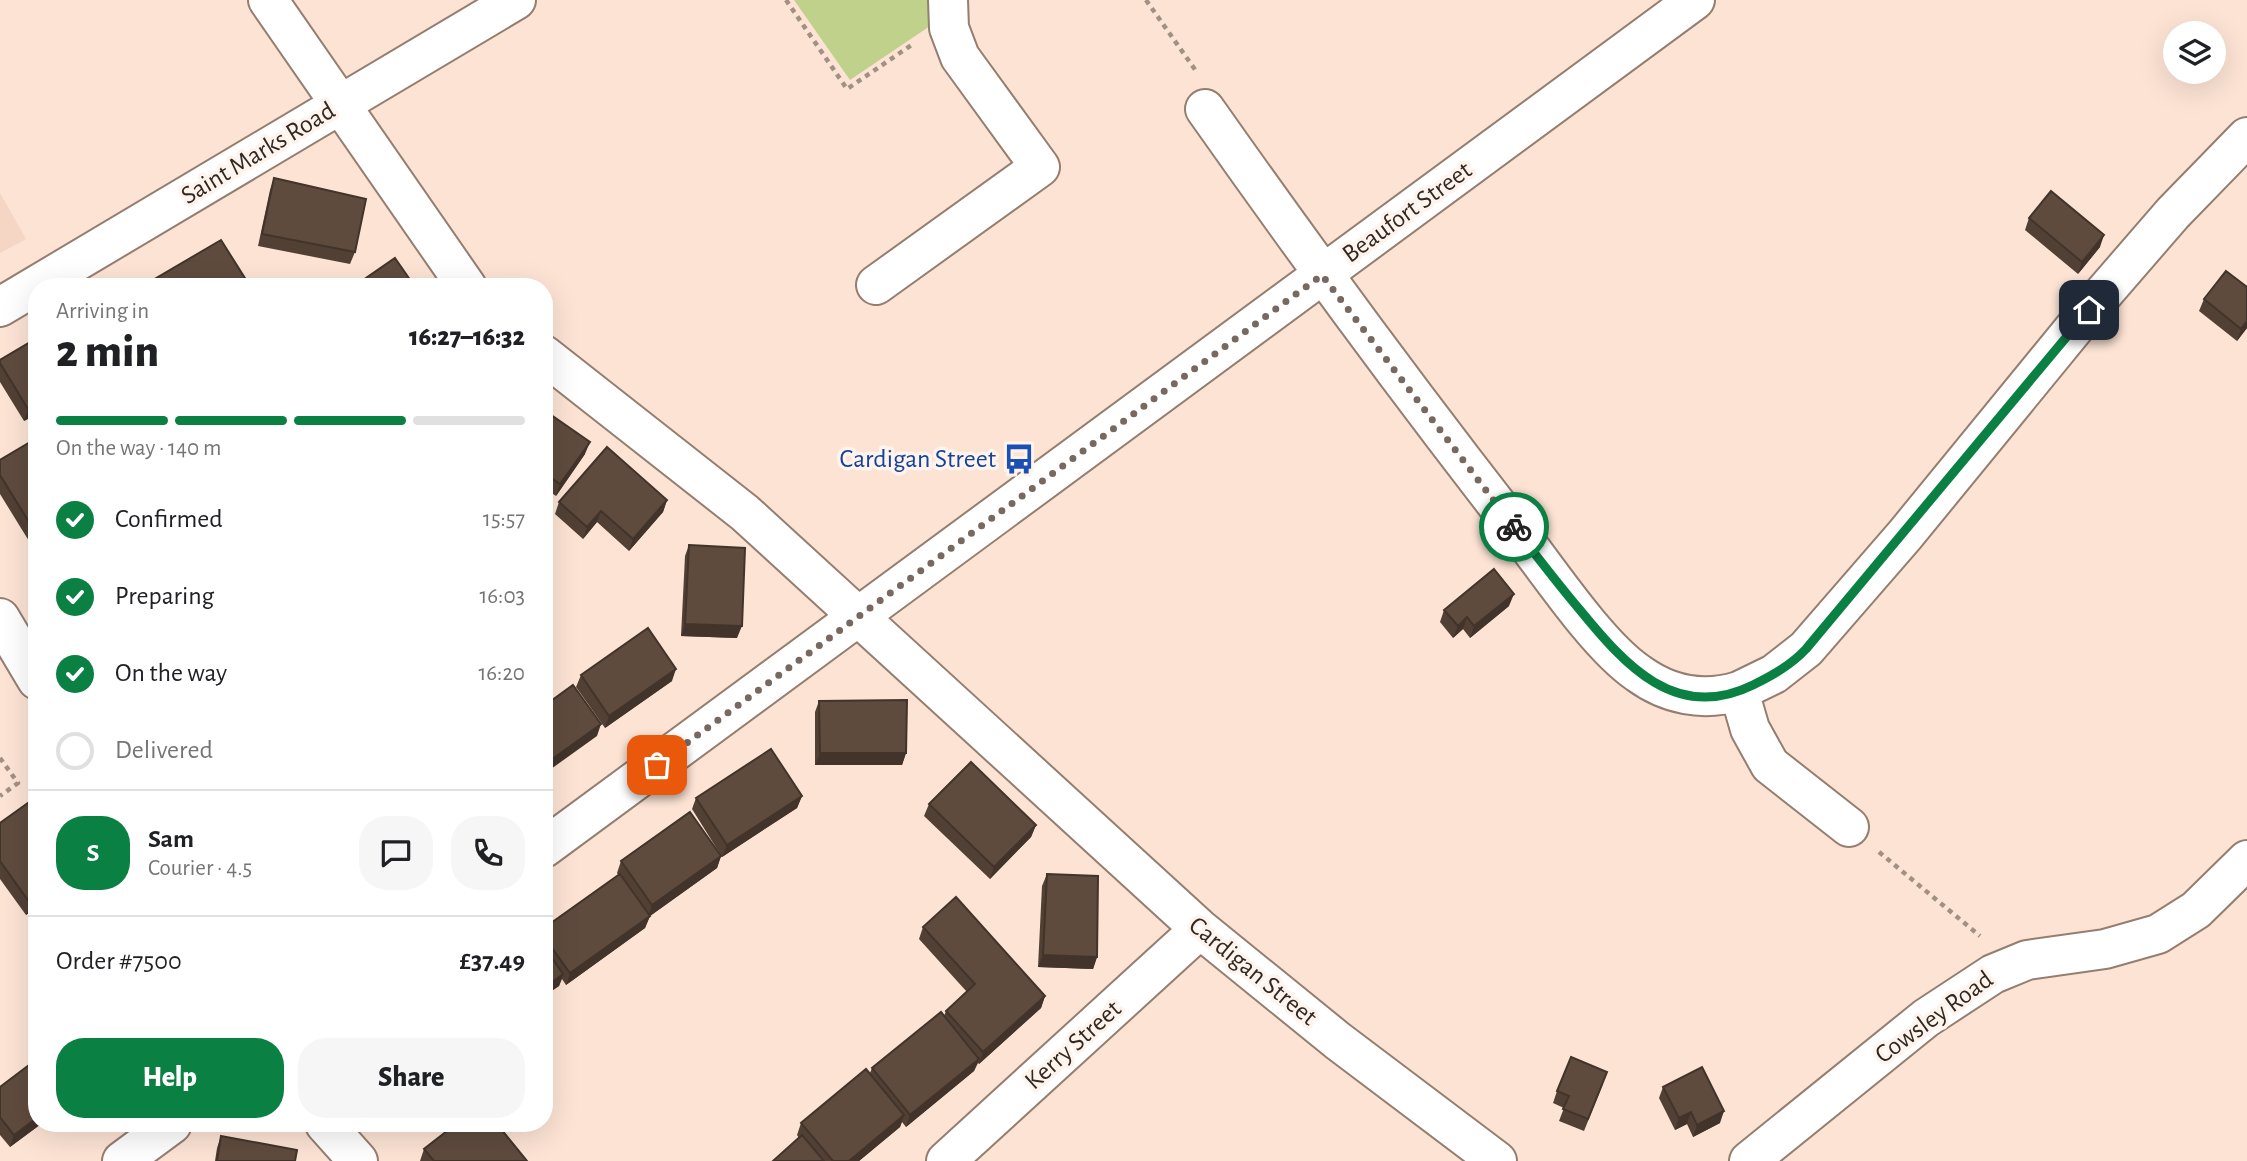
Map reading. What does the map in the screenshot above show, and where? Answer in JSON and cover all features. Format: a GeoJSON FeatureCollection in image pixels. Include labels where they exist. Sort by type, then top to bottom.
{"type":"FeatureCollection","features":[{"type":"Feature","properties":{"kind":"street"},"geometry":{"type":"LineString","coordinates":[[268,0],[342,102],[461,278]]}},
{"type":"Feature","properties":{"kind":"street","name":"Saint Marks Road"},"geometry":{"type":"LineString","coordinates":[[48,278],[516,0]]}},
{"type":"Feature","properties":{"kind":"street","name":"Beaufort Street"},"geometry":{"type":"LineString","coordinates":[[553,841],[1695,0]]}},
{"type":"Feature","properties":{"kind":"street"},"geometry":{"type":"LineString","coordinates":[[876,285],[1040,167],[960,57],[949,28],[948,9]]}},
{"type":"Feature","properties":{"kind":"street"},"geometry":{"type":"LineString","coordinates":[[1205,109],[1322,275],[1564,592],[1636,672],[1673,692],[1702,697],[1739,691],[1774,674],[1806,649],[2106,290],[2173,214],[2247,137]]}},
{"type":"Feature","properties":{"kind":"street","name":"Saint Marks Road"},"geometry":{"type":"LineString","coordinates":[[0,307],[28,290]]}},
{"type":"Feature","properties":{"kind":"street","name":"Cardigan Street"},"geometry":{"type":"LineString","coordinates":[[553,362],[745,513],[1200,929],[1338,1041],[1497,1161]]}},
{"type":"Feature","properties":{"kind":"street"},"geometry":{"type":"LineString","coordinates":[[0,618],[19,667]]}},
{"type":"Feature","properties":{"kind":"street"},"geometry":{"type":"LineString","coordinates":[[1739,691],[1756,744],[1770,765],[1849,827]]}},
{"type":"Feature","properties":{"kind":"street","name":"Cowsley Road"},"geometry":{"type":"LineString","coordinates":[[1749,1161],[1926,1018],[2014,964],[2063,953],[2105,949],[2158,934],[2196,910],[2247,860]]}},
{"type":"Feature","properties":{"kind":"street","name":"Kerry Street"},"geometry":{"type":"LineString","coordinates":[[946,1161],[1200,929]]}},
{"type":"Feature","properties":{"kind":"street"},"geometry":{"type":"LineString","coordinates":[[122,1161],[161,1132]]}},
{"type":"Feature","properties":{"kind":"street"},"geometry":{"type":"LineString","coordinates":[[332,1132],[358,1161]]}},
{"type":"Feature","properties":{"kind":"path"},"geometry":{"type":"LineString","coordinates":[[786,0],[847,89],[948,9]]}},
{"type":"Feature","properties":{"kind":"path"},"geometry":{"type":"LineString","coordinates":[[1146,0],[1212,93],[1205,109]]}},
{"type":"Feature","properties":{"kind":"path"},"geometry":{"type":"LineString","coordinates":[[0,758],[18,783],[0,796]]}},
{"type":"Feature","properties":{"kind":"path"},"geometry":{"type":"LineString","coordinates":[[1849,827],[2014,964]]}},
{"type":"Feature","properties":{"kind":"shaded area"},"geometry":{"type":"Polygon","coordinates":[[[0,193],[26,239],[0,253],[0,193]]]}},
{"type":"Feature","properties":{"kind":"green space"},"geometry":{"type":"Polygon","coordinates":[[[794,0],[933,0],[933,24],[850,80],[794,0]]]}},
{"type":"Feature","properties":{"kind":"building"},"geometry":{"type":"Polygon","coordinates":[[[274,178],[366,199],[355,252],[262,234],[274,178]]]}},
{"type":"Feature","properties":{"kind":"building"},"geometry":{"type":"Polygon","coordinates":[[[2051,191],[2104,235],[2082,262],[2029,218],[2051,191]]]}},
{"type":"Feature","properties":{"kind":"building"},"geometry":{"type":"Polygon","coordinates":[[[221,240],[245,278],[156,278],[221,240]]]}},
{"type":"Feature","properties":{"kind":"building"},"geometry":{"type":"Polygon","coordinates":[[[395,258],[409,278],[366,278],[395,258]]]}},
{"type":"Feature","properties":{"kind":"building"},"geometry":{"type":"Polygon","coordinates":[[[2226,271],[2247,287],[2247,321],[2241,329],[2204,299],[2226,271]]]}},
{"type":"Feature","properties":{"kind":"building"},"geometry":{"type":"Polygon","coordinates":[[[28,343],[28,409],[0,363],[0,360],[28,343]]]}},
{"type":"Feature","properties":{"kind":"building"},"geometry":{"type":"Polygon","coordinates":[[[553,416],[590,442],[560,484],[553,479],[553,416]]]}},
{"type":"Feature","properties":{"kind":"building"},"geometry":{"type":"Polygon","coordinates":[[[28,443],[28,520],[0,475],[0,460],[28,443]]]}},
{"type":"Feature","properties":{"kind":"building"},"geometry":{"type":"Polygon","coordinates":[[[607,447],[667,500],[633,539],[601,511],[587,527],[559,502],[607,447]]]}},
{"type":"Feature","properties":{"kind":"building"},"geometry":{"type":"Polygon","coordinates":[[[689,545],[745,548],[742,626],[685,624],[689,545]]]}},
{"type":"Feature","properties":{"kind":"building"},"geometry":{"type":"Polygon","coordinates":[[[1494,569],[1514,594],[1474,626],[1467,617],[1458,626],[1444,610],[1494,569]]]}},
{"type":"Feature","properties":{"kind":"building"},"geometry":{"type":"Polygon","coordinates":[[[648,628],[676,669],[609,716],[581,675],[648,628]]]}},
{"type":"Feature","properties":{"kind":"building"},"geometry":{"type":"Polygon","coordinates":[[[573,685],[601,724],[553,759],[553,699],[573,685]]]}},
{"type":"Feature","properties":{"kind":"building"},"geometry":{"type":"Polygon","coordinates":[[[907,700],[906,753],[820,753],[819,701],[907,700]]]}},
{"type":"Feature","properties":{"kind":"building"},"geometry":{"type":"Polygon","coordinates":[[[771,749],[802,796],[727,845],[696,798],[771,749]]]}},
{"type":"Feature","properties":{"kind":"building"},"geometry":{"type":"Polygon","coordinates":[[[971,762],[1036,825],[994,867],[929,804],[971,762]]]}},
{"type":"Feature","properties":{"kind":"building"},"geometry":{"type":"Polygon","coordinates":[[[28,803],[28,900],[0,861],[0,823],[28,803]]]}},
{"type":"Feature","properties":{"kind":"building"},"geometry":{"type":"Polygon","coordinates":[[[690,812],[721,856],[652,905],[621,861],[690,812]]]}},
{"type":"Feature","properties":{"kind":"building"},"geometry":{"type":"Polygon","coordinates":[[[620,874],[650,916],[570,973],[553,949],[553,922],[620,874]]]}},
{"type":"Feature","properties":{"kind":"building"},"geometry":{"type":"Polygon","coordinates":[[[1047,874],[1098,876],[1097,957],[1043,955],[1047,874]]]}},
{"type":"Feature","properties":{"kind":"building"},"geometry":{"type":"Polygon","coordinates":[[[956,897],[1045,996],[983,1052],[946,1011],[975,984],[923,927],[956,897]]]}},
{"type":"Feature","properties":{"kind":"building"},"geometry":{"type":"Polygon","coordinates":[[[553,960],[563,974],[553,981],[553,960]]]}},
{"type":"Feature","properties":{"kind":"building"},"geometry":{"type":"Polygon","coordinates":[[[941,1012],[979,1059],[910,1115],[872,1068],[941,1012]]]}},
{"type":"Feature","properties":{"kind":"building"},"geometry":{"type":"Polygon","coordinates":[[[1571,1057],[1607,1072],[1588,1119],[1563,1109],[1569,1096],[1557,1091],[1571,1057]]]}},
{"type":"Feature","properties":{"kind":"building"},"geometry":{"type":"Polygon","coordinates":[[[28,1066],[28,1125],[14,1135],[0,1117],[0,1087],[28,1066]]]}},
{"type":"Feature","properties":{"kind":"building"},"geometry":{"type":"Polygon","coordinates":[[[1702,1067],[1724,1111],[1697,1125],[1691,1112],[1679,1118],[1663,1087],[1702,1067]]]}},
{"type":"Feature","properties":{"kind":"building"},"geometry":{"type":"Polygon","coordinates":[[[866,1069],[904,1115],[849,1161],[833,1161],[801,1123],[866,1069]]]}},
{"type":"Feature","properties":{"kind":"building"},"geometry":{"type":"Polygon","coordinates":[[[446,1132],[503,1132],[527,1161],[434,1161],[424,1149],[446,1132]]]}},
{"type":"Feature","properties":{"kind":"building"},"geometry":{"type":"Polygon","coordinates":[[[802,1135],[824,1161],[773,1161],[802,1135]]]}},
{"type":"Feature","properties":{"kind":"building"},"geometry":{"type":"Polygon","coordinates":[[[221,1136],[297,1150],[295,1161],[217,1161],[221,1136]]]}},
{"type":"Feature","properties":{"kind":"way so far"},"geometry":{"type":"LineString","coordinates":[[657,765],[1322,275],[1514,527]]}},
{"type":"Feature","properties":{"kind":"place","name":"Cardigan Street"},"geometry":{"type":"Point","coordinates":[1019,459]}},
{"type":"Feature","properties":{"kind":"route"},"geometry":{"type":"LineString","coordinates":[[1514,527],[1603,639],[1636,672],[1666,690],[1682,694],[1702,697],[1745,689],[1788,665],[1806,649],[1905,535],[2089,310]]}}]}
